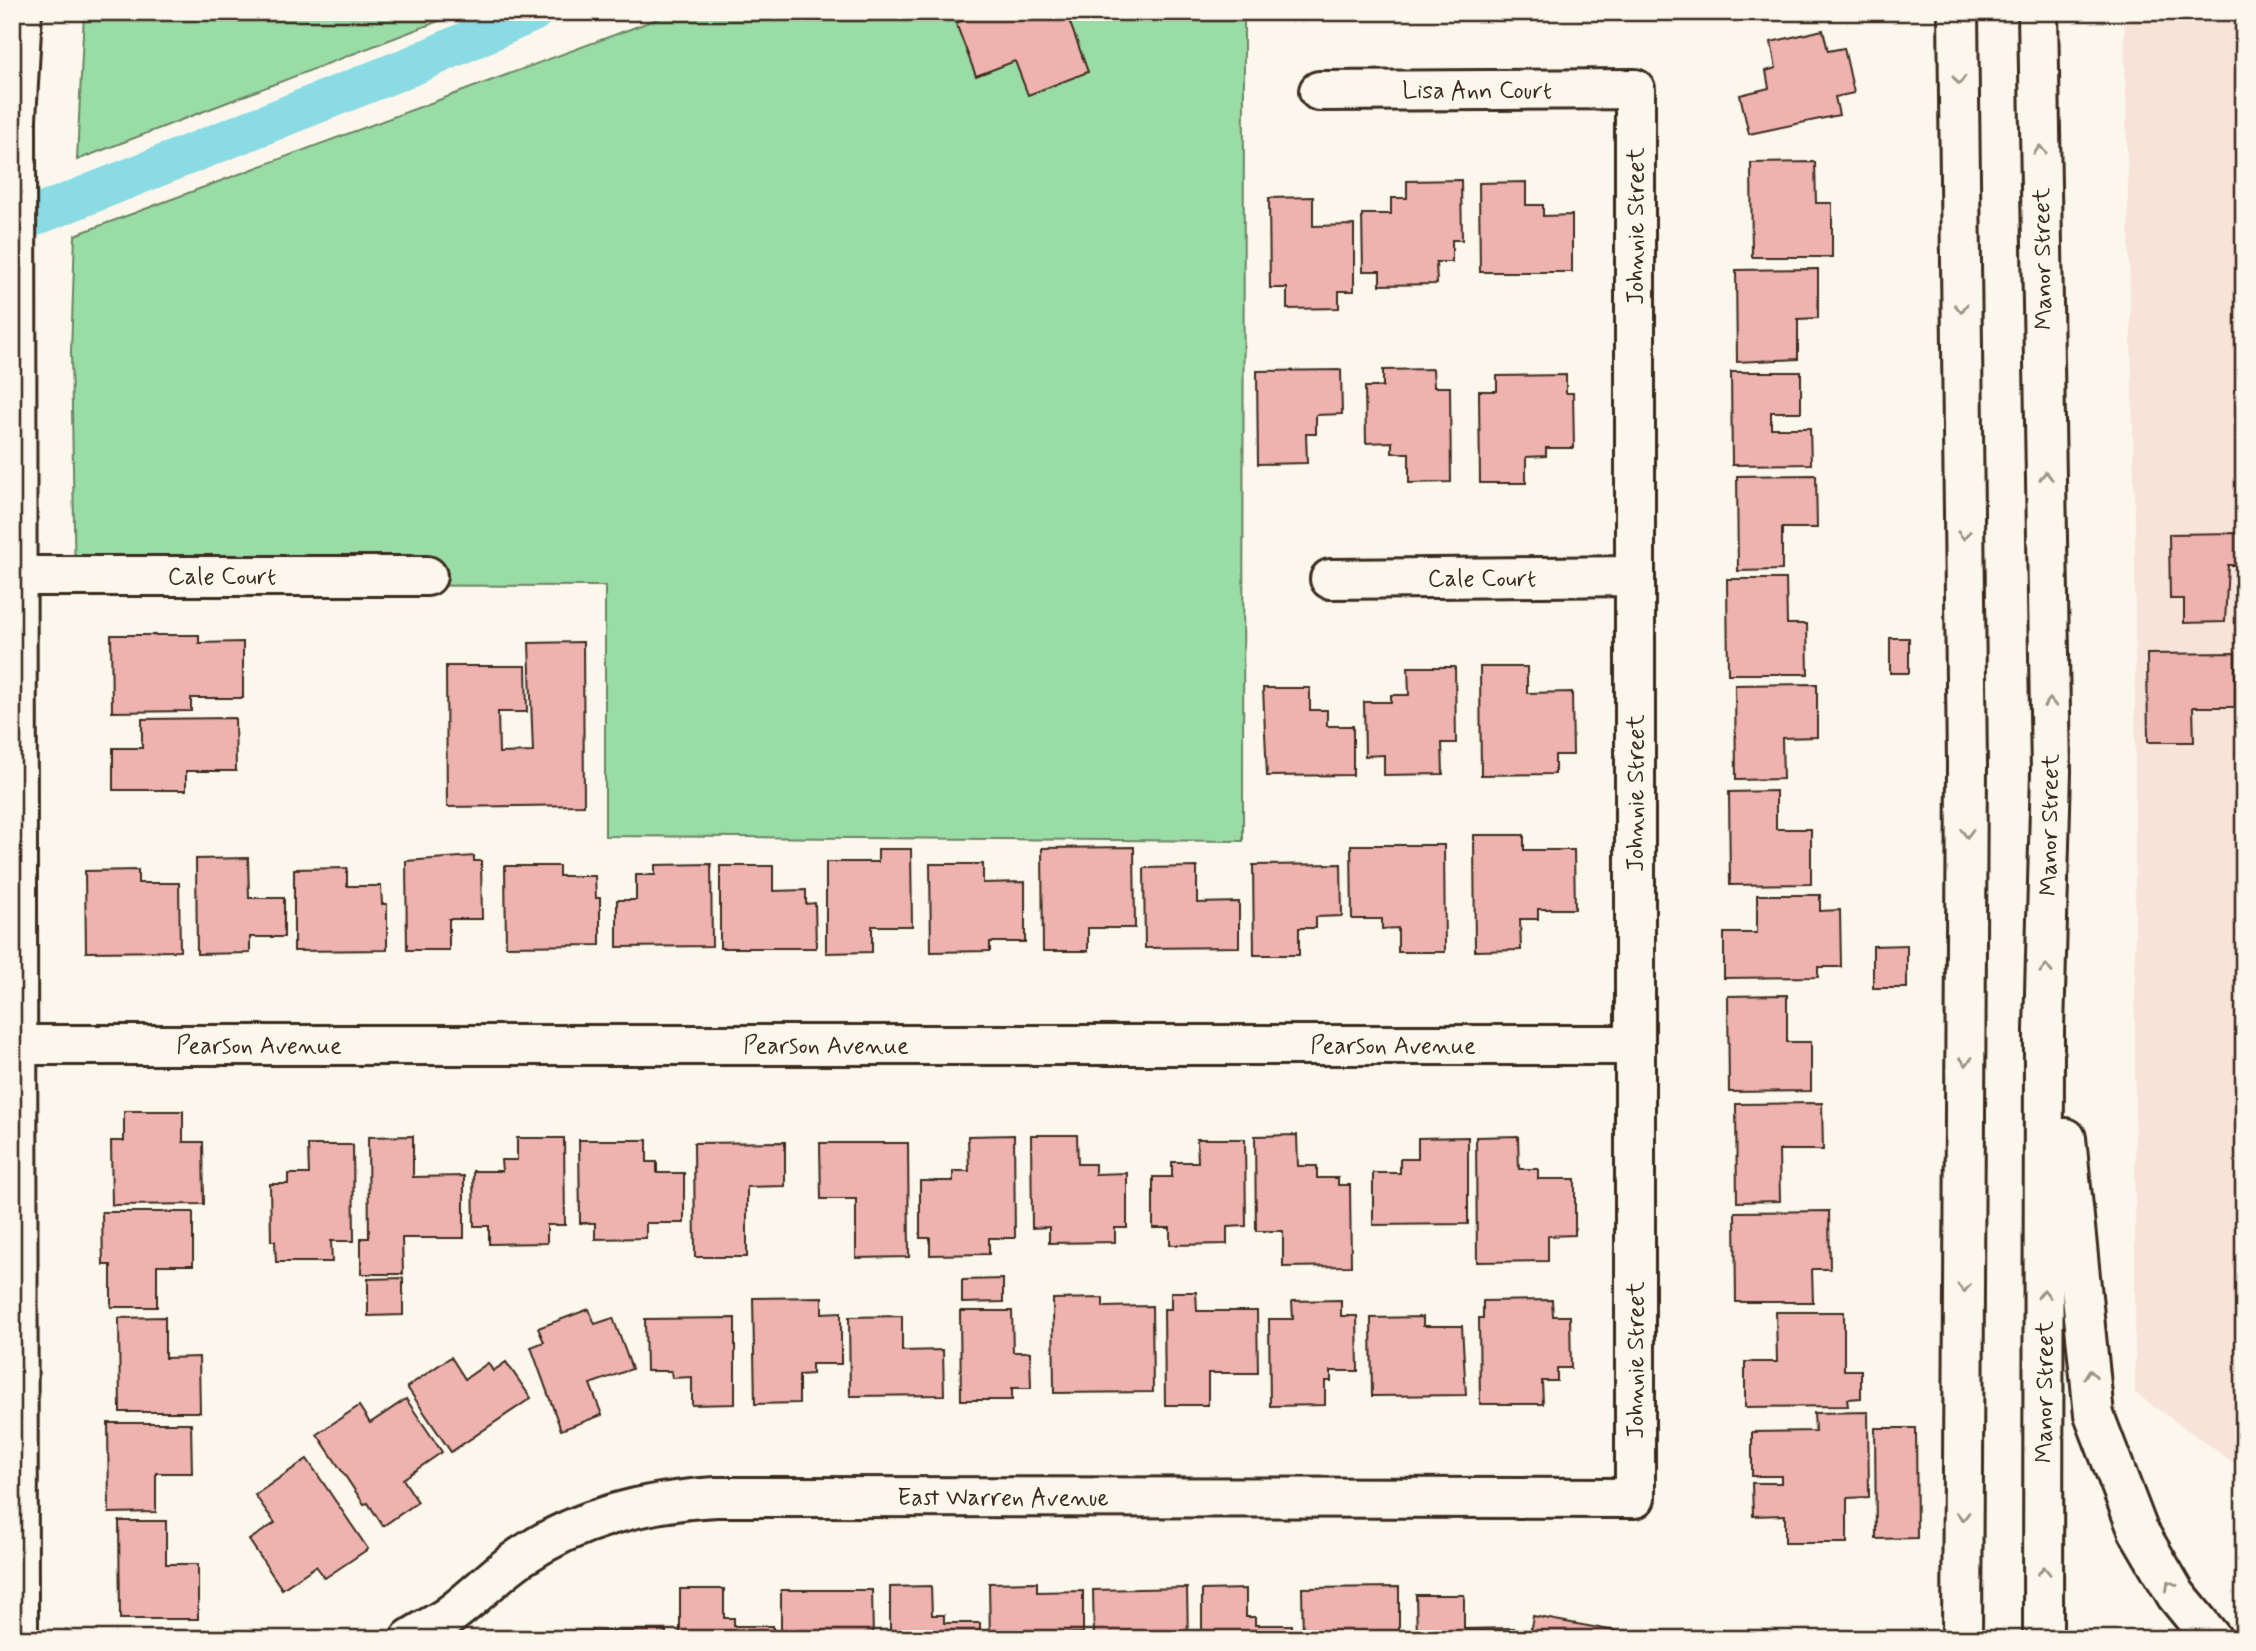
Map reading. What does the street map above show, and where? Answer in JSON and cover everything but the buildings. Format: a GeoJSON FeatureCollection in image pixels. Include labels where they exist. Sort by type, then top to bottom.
{"type":"FeatureCollection","features":[{"type":"Feature","properties":{"kind":"street"},"geometry":{"type":"LineString","coordinates":[[18,1639],[18,576],[15,348],[16,119],[22,12]]}},
{"type":"Feature","properties":{"kind":"street"},"geometry":{"type":"LineString","coordinates":[[1958,12],[1967,765],[1962,1639]]}},
{"type":"Feature","properties":{"kind":"street","name":"Manor Street"},"geometry":{"type":"LineString","coordinates":[[2038,12],[2051,771],[2044,1030],[2043,1639]]}},
{"type":"Feature","properties":{"kind":"street","name":"Lisa Ann Court"},"geometry":{"type":"LineString","coordinates":[[1320,91],[1635,89]]}},
{"type":"Feature","properties":{"kind":"street","name":"Johnnie Street"},"geometry":{"type":"LineString","coordinates":[[1635,89],[1635,1498]]}},
{"type":"Feature","properties":{"kind":"street","name":"Cale Court"},"geometry":{"type":"LineString","coordinates":[[18,576],[427,576]]}},
{"type":"Feature","properties":{"kind":"street","name":"Cale Court"},"geometry":{"type":"LineString","coordinates":[[1330,579],[1635,576]]}},
{"type":"Feature","properties":{"kind":"street"},"geometry":{"type":"LineString","coordinates":[[2044,1030],[2063,1109],[2094,1415],[2138,1530],[2175,1595],[2211,1639]]}},
{"type":"Feature","properties":{"kind":"street","name":"Pearson Avenue"},"geometry":{"type":"LineString","coordinates":[[18,1045],[1635,1045]]}},
{"type":"Feature","properties":{"kind":"street","name":"East Warren Avenue"},"geometry":{"type":"LineString","coordinates":[[410,1639],[452,1628],[522,1556],[570,1530],[621,1511],[674,1500],[1635,1498]]}},
{"type":"Feature","properties":{"kind":"shaded area"},"geometry":{"type":"Polygon","coordinates":[[[2124,12],[2244,12],[2244,1470],[2135,1393],[2135,525],[2124,12]]]}},
{"type":"Feature","properties":{"kind":"green space"},"geometry":{"type":"Polygon","coordinates":[[[84,12],[462,12],[77,160],[84,12]]]}},
{"type":"Feature","properties":{"kind":"green space"},"geometry":{"type":"Polygon","coordinates":[[[676,12],[1244,12],[1243,841],[605,836],[605,586],[75,585],[71,352],[75,235],[676,12]]]}},
{"type":"Feature","properties":{"kind":"waterway"},"geometry":{"type":"LineString","coordinates":[[12,225],[416,64],[533,12]]}}]}
